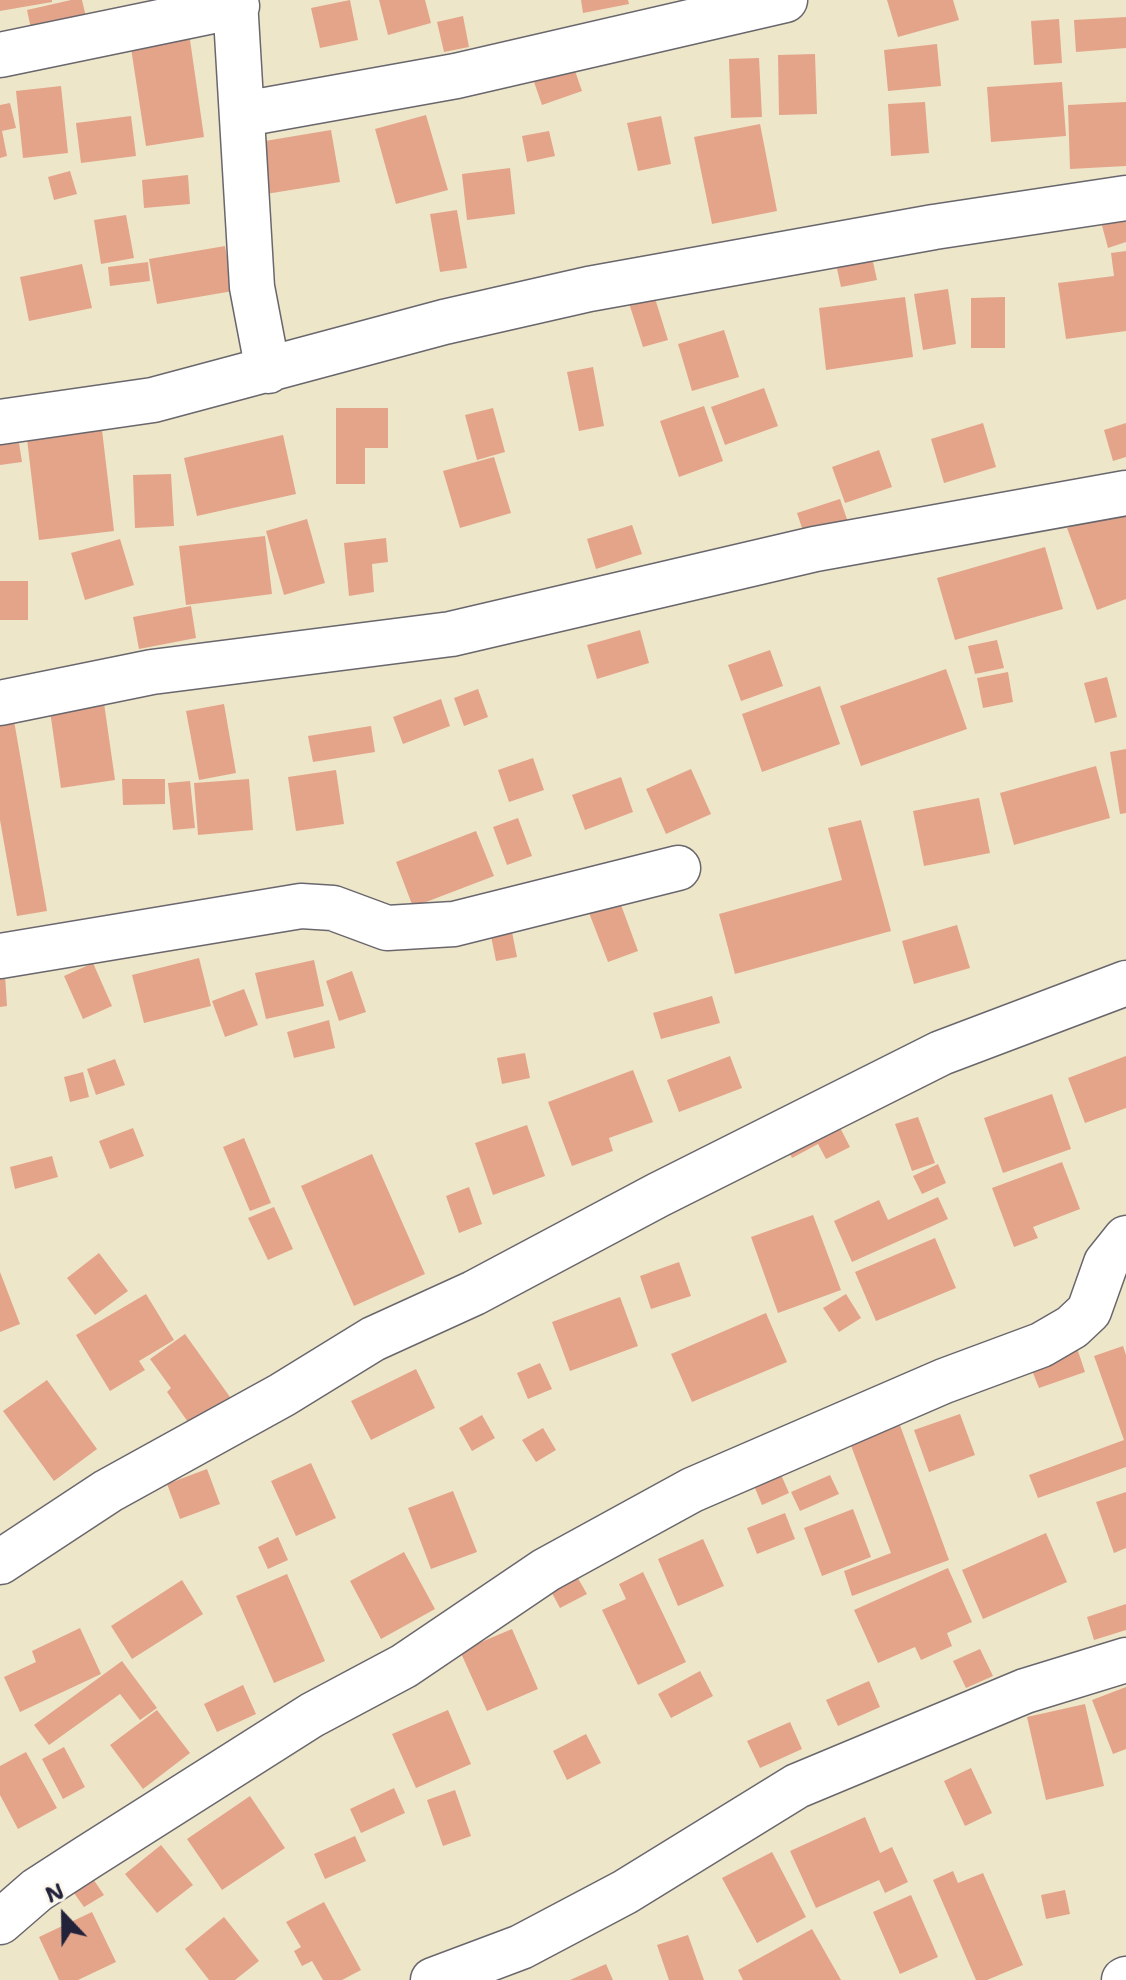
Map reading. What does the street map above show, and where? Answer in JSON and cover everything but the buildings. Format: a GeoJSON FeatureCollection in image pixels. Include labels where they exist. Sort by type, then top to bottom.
{"type":"FeatureCollection","features":[{"type":"Feature","properties":{"kind":"street"},"geometry":{"type":"LineString","coordinates":[[244,114],[456,76],[785,0]]}},
{"type":"Feature","properties":{"kind":"street"},"geometry":{"type":"LineString","coordinates":[[0,55],[236,3],[252,287],[268,371]]}},
{"type":"Feature","properties":{"kind":"street"},"geometry":{"type":"LineString","coordinates":[[0,422],[153,400],[444,322],[589,289],[934,227],[1126,198]]}},
{"type":"Feature","properties":{"kind":"street"},"geometry":{"type":"LineString","coordinates":[[0,703],[152,672],[451,634],[815,549],[1126,493]]}},
{"type":"Feature","properties":{"kind":"street"},"geometry":{"type":"LineString","coordinates":[[0,956],[301,906],[333,908],[387,928],[454,924],[678,868]]}},
{"type":"Feature","properties":{"kind":"street"},"geometry":{"type":"LineString","coordinates":[[0,1562],[108,1491],[282,1395],[373,1339],[474,1293],[941,1053],[1126,983]]}},
{"type":"Feature","properties":{"kind":"street"},"geometry":{"type":"LineString","coordinates":[[0,1922],[37,1890],[88,1857],[312,1715],[404,1666],[560,1562],[692,1490],[931,1386],[1041,1345],[1072,1327],[1089,1311],[1106,1263],[1126,1238]]}},
{"type":"Feature","properties":{"kind":"street"},"geometry":{"type":"LineString","coordinates":[[433,1980],[521,1947],[612,1899],[797,1786],[1025,1691],[1126,1660]]}}]}
